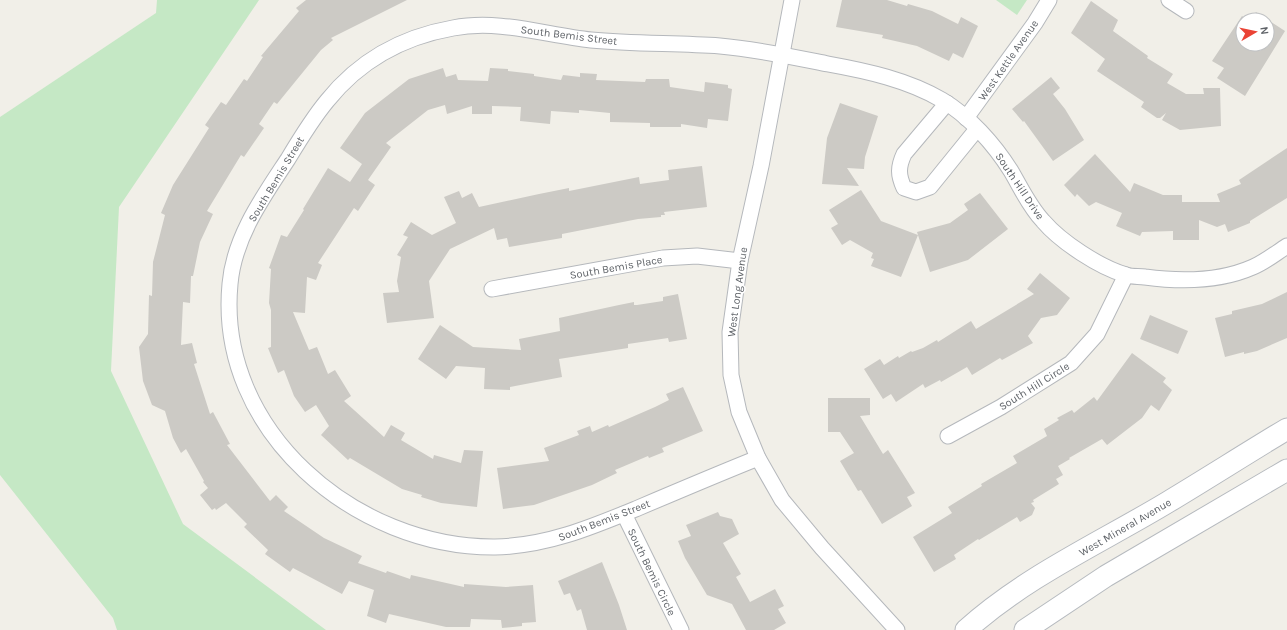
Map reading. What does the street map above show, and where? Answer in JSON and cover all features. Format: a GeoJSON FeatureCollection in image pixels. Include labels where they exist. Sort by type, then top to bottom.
{"type":"FeatureCollection","features":[{"type":"Feature","properties":{"kind":"main road","name":"West Mineral Avenue"},"geometry":{"type":"LineString","coordinates":[[966,630],[1007,598],[1043,574],[1168,502],[1287,429]]}},
{"type":"Feature","properties":{"kind":"main road"},"geometry":{"type":"LineString","coordinates":[[1025,630],[1106,576],[1287,470]]}},
{"type":"Feature","properties":{"kind":"street","name":"West Long Avenue"},"geometry":{"type":"LineString","coordinates":[[792,0],[761,166],[740,261],[730,332],[731,375],[739,412],[758,458],[782,500],[822,548],[897,630]]}},
{"type":"Feature","properties":{"kind":"street","name":"West Kettle Avenue"},"geometry":{"type":"LineString","coordinates":[[966,118],[1035,23],[1049,0]]}},
{"type":"Feature","properties":{"kind":"street"},"geometry":{"type":"LineString","coordinates":[[1169,0],[1186,11]]}},
{"type":"Feature","properties":{"kind":"street","name":"South Bemis Street"},"geometry":{"type":"LineString","coordinates":[[758,458],[593,527],[558,539],[494,547],[429,539],[410,533],[369,518],[340,501],[322,487],[285,452],[263,420],[245,388],[231,334],[230,281],[236,255],[257,206],[317,113],[339,86],[352,73],[369,61],[397,45],[424,35],[460,27],[495,25],[592,40],[724,46],[781,55]]}},
{"type":"Feature","properties":{"kind":"street","name":"South Hill Drive"},"geometry":{"type":"LineString","coordinates":[[781,55],[854,69],[893,79],[918,88],[947,103],[966,118],[988,140],[1008,166],[1026,200],[1041,219],[1058,236],[1091,259],[1126,275],[1164,280],[1199,280],[1227,276],[1255,266],[1287,246]]}},
{"type":"Feature","properties":{"kind":"street"},"geometry":{"type":"LineString","coordinates":[[947,103],[904,154],[899,164],[899,178],[904,188],[916,192],[930,187],[978,129]]}},
{"type":"Feature","properties":{"kind":"street","name":"South Bemis Place"},"geometry":{"type":"LineString","coordinates":[[492,289],[664,258],[697,256],[740,261]]}},
{"type":"Feature","properties":{"kind":"street","name":"South Hill Circle"},"geometry":{"type":"LineString","coordinates":[[948,436],[1001,407],[1071,363],[1096,334],[1126,275]]}},
{"type":"Feature","properties":{"kind":"street","name":"South Bemis Circle"},"geometry":{"type":"LineString","coordinates":[[624,514],[681,630]]}},
{"type":"Feature","properties":{"kind":"green space"},"geometry":{"type":"Polygon","coordinates":[[[157,0],[259,0],[119,207],[111,371],[183,524],[326,630],[117,630],[113,618],[0,475],[0,117],[156,13],[157,0]]]}},
{"type":"Feature","properties":{"kind":"green space"},"geometry":{"type":"Polygon","coordinates":[[[996,0],[1027,0],[1017,15],[996,0]]]}},
{"type":"Feature","properties":{"kind":"building"},"geometry":{"type":"Polygon","coordinates":[[[306,0],[407,0],[331,38],[333,40],[321,50],[277,104],[274,102],[259,124],[264,128],[244,157],[241,155],[207,211],[213,214],[200,242],[193,276],[191,276],[190,303],[183,302],[181,345],[192,343],[197,363],[194,364],[210,414],[213,412],[230,444],[227,445],[270,501],[276,495],[288,507],[284,511],[324,538],[362,556],[358,563],[386,573],[387,571],[410,579],[411,575],[464,587],[464,584],[506,587],[533,585],[536,622],[522,623],[522,626],[502,628],[501,620],[471,619],[470,627],[446,627],[389,614],[386,623],[367,616],[374,590],[349,581],[342,594],[293,568],[290,572],[265,554],[268,550],[244,527],[247,524],[226,503],[216,510],[215,508],[212,510],[200,495],[208,488],[203,482],[204,481],[186,449],[181,453],[173,438],[165,411],[152,405],[143,381],[139,347],[148,334],[149,295],[152,296],[153,262],[165,215],[161,213],[173,185],[209,128],[205,125],[221,102],[226,105],[244,79],[247,81],[263,57],[261,56],[299,11],[296,8],[306,0]]]}},
{"type":"Feature","properties":{"kind":"building"},"geometry":{"type":"Polygon","coordinates":[[[842,0],[887,0],[907,6],[908,4],[932,11],[958,24],[961,17],[978,26],[963,58],[953,53],[949,61],[917,46],[882,38],[883,35],[836,27],[842,0]]]}},
{"type":"Feature","properties":{"kind":"building"},"geometry":{"type":"Polygon","coordinates":[[[1091,1],[1118,20],[1113,31],[1148,56],[1147,58],[1173,74],[1167,83],[1186,94],[1204,94],[1203,88],[1220,88],[1221,126],[1180,130],[1162,120],[1166,113],[1160,118],[1157,118],[1141,107],[1144,102],[1097,71],[1105,59],[1071,33],[1091,1]]]}},
{"type":"Feature","properties":{"kind":"building"},"geometry":{"type":"Polygon","coordinates":[[[1275,24],[1285,31],[1275,47],[1275,24]]]}},
{"type":"Feature","properties":{"kind":"building"},"geometry":{"type":"Polygon","coordinates":[[[1235,26],[1235,52],[1272,52],[1245,96],[1217,78],[1224,68],[1212,61],[1235,26]]]}},
{"type":"Feature","properties":{"kind":"building"},"geometry":{"type":"Polygon","coordinates":[[[443,68],[446,77],[456,74],[458,80],[488,81],[490,68],[508,69],[508,71],[534,74],[534,76],[561,80],[563,75],[580,77],[580,73],[597,74],[596,80],[645,82],[646,79],[669,79],[670,87],[704,92],[705,82],[728,85],[728,88],[732,89],[728,121],[708,119],[707,128],[681,124],[681,127],[650,127],[650,123],[610,122],[610,113],[579,110],[579,113],[551,111],[550,124],[520,121],[521,107],[492,106],[492,114],[472,114],[472,106],[447,114],[445,105],[428,110],[386,143],[391,147],[368,180],[375,185],[358,211],[354,208],[318,263],[322,265],[316,280],[307,277],[305,313],[293,312],[309,350],[317,347],[328,374],[335,370],[351,396],[344,401],[384,437],[391,425],[405,433],[401,440],[433,459],[434,455],[461,463],[464,450],[483,451],[477,507],[441,503],[421,497],[422,495],[402,489],[350,458],[348,460],[321,435],[329,426],[316,405],[305,412],[294,396],[284,370],[278,373],[268,348],[271,347],[271,310],[269,303],[271,269],[269,268],[281,235],[287,237],[328,168],[350,182],[362,164],[340,148],[365,113],[409,79],[443,68]]]}},
{"type":"Feature","properties":{"kind":"building"},"geometry":{"type":"Polygon","coordinates":[[[1051,77],[1060,88],[1053,94],[1065,109],[1084,140],[1053,161],[1024,121],[1023,122],[1012,109],[1051,77]]]}},
{"type":"Feature","properties":{"kind":"building"},"geometry":{"type":"Polygon","coordinates":[[[840,103],[878,116],[865,157],[864,169],[847,168],[859,186],[822,184],[827,138],[840,103]]]}},
{"type":"Feature","properties":{"kind":"building"},"geometry":{"type":"Polygon","coordinates":[[[1287,148],[1287,198],[1250,221],[1250,223],[1228,232],[1225,224],[1217,227],[1199,220],[1199,240],[1173,240],[1173,231],[1142,232],[1140,236],[1116,226],[1122,213],[1096,202],[1089,206],[1077,194],[1075,197],[1064,185],[1095,154],[1130,192],[1134,183],[1163,195],[1182,195],[1182,202],[1220,202],[1217,194],[1241,184],[1239,180],[1287,148]]]}},
{"type":"Feature","properties":{"kind":"building"},"geometry":{"type":"Polygon","coordinates":[[[702,166],[707,207],[664,212],[665,215],[661,215],[661,217],[638,219],[562,234],[562,238],[509,247],[507,238],[497,240],[494,228],[450,249],[429,281],[434,318],[387,323],[383,293],[399,292],[397,281],[401,257],[397,255],[408,237],[403,235],[411,222],[432,235],[456,223],[444,197],[459,191],[462,198],[472,193],[479,207],[569,188],[569,191],[639,177],[640,184],[669,180],[668,170],[702,166]]]}},
{"type":"Feature","properties":{"kind":"building"},"geometry":{"type":"Polygon","coordinates":[[[861,190],[881,221],[918,235],[901,277],[871,266],[874,259],[871,258],[873,253],[850,240],[842,245],[831,228],[838,224],[829,210],[861,190]]]}},
{"type":"Feature","properties":{"kind":"building"},"geometry":{"type":"Polygon","coordinates":[[[980,193],[1008,229],[968,260],[930,272],[917,232],[950,223],[968,210],[964,204],[980,193]]]}},
{"type":"Feature","properties":{"kind":"building"},"geometry":{"type":"Polygon","coordinates":[[[1040,273],[1070,298],[1057,315],[1041,318],[1028,336],[1033,343],[1002,360],[1000,358],[972,375],[967,367],[941,382],[940,380],[925,388],[923,384],[896,402],[891,394],[883,399],[864,369],[880,359],[884,365],[898,356],[899,358],[911,351],[912,352],[923,348],[937,340],[938,342],[971,321],[976,329],[1034,294],[1027,289],[1040,273]]]}},
{"type":"Feature","properties":{"kind":"building"},"geometry":{"type":"Polygon","coordinates":[[[1287,292],[1287,338],[1257,351],[1244,354],[1244,352],[1225,357],[1215,318],[1232,314],[1232,311],[1262,304],[1287,292]]]}},
{"type":"Feature","properties":{"kind":"building"},"geometry":{"type":"Polygon","coordinates":[[[678,294],[687,339],[669,342],[668,338],[628,344],[628,348],[559,359],[562,377],[510,387],[510,390],[484,389],[485,368],[456,366],[446,379],[418,359],[440,325],[473,347],[521,350],[519,339],[560,331],[559,318],[634,302],[634,305],[637,305],[663,301],[663,297],[678,294]]]}},
{"type":"Feature","properties":{"kind":"building"},"geometry":{"type":"Polygon","coordinates":[[[1150,315],[1188,331],[1178,354],[1140,339],[1150,315]]]}},
{"type":"Feature","properties":{"kind":"building"},"geometry":{"type":"Polygon","coordinates":[[[1132,353],[1166,378],[1163,382],[1172,390],[1159,411],[1151,405],[1142,418],[1107,445],[1102,439],[1069,458],[1070,459],[1058,466],[1063,475],[1056,479],[1059,484],[1033,500],[1034,502],[1031,503],[1035,508],[1032,515],[1020,522],[1017,517],[979,540],[978,539],[954,555],[956,559],[934,572],[913,537],[952,513],[948,507],[982,486],[981,484],[1017,463],[1013,456],[1047,436],[1044,429],[1059,420],[1057,418],[1072,410],[1074,413],[1094,397],[1097,401],[1132,353]]]}},
{"type":"Feature","properties":{"kind":"building"},"geometry":{"type":"Polygon","coordinates":[[[683,387],[703,431],[662,448],[664,452],[649,458],[648,456],[615,470],[617,473],[592,485],[534,505],[503,509],[497,468],[549,461],[544,448],[579,435],[577,431],[590,426],[592,432],[608,425],[609,427],[655,407],[669,400],[666,394],[683,387]]]}},
{"type":"Feature","properties":{"kind":"building"},"geometry":{"type":"Polygon","coordinates":[[[828,398],[870,398],[870,415],[860,416],[883,454],[888,450],[915,493],[907,497],[912,506],[882,524],[861,490],[858,491],[840,461],[854,453],[840,432],[828,432],[828,398]]]}},
{"type":"Feature","properties":{"kind":"building"},"geometry":{"type":"Polygon","coordinates":[[[718,512],[720,516],[732,519],[739,534],[723,543],[741,574],[736,577],[750,602],[775,589],[784,606],[778,609],[786,623],[774,630],[746,630],[732,604],[707,595],[685,558],[678,541],[691,536],[686,525],[718,512]]]}},
{"type":"Feature","properties":{"kind":"building"},"geometry":{"type":"Polygon","coordinates":[[[602,562],[627,630],[587,630],[581,609],[577,611],[570,593],[564,595],[558,581],[602,562]]]}}]}
